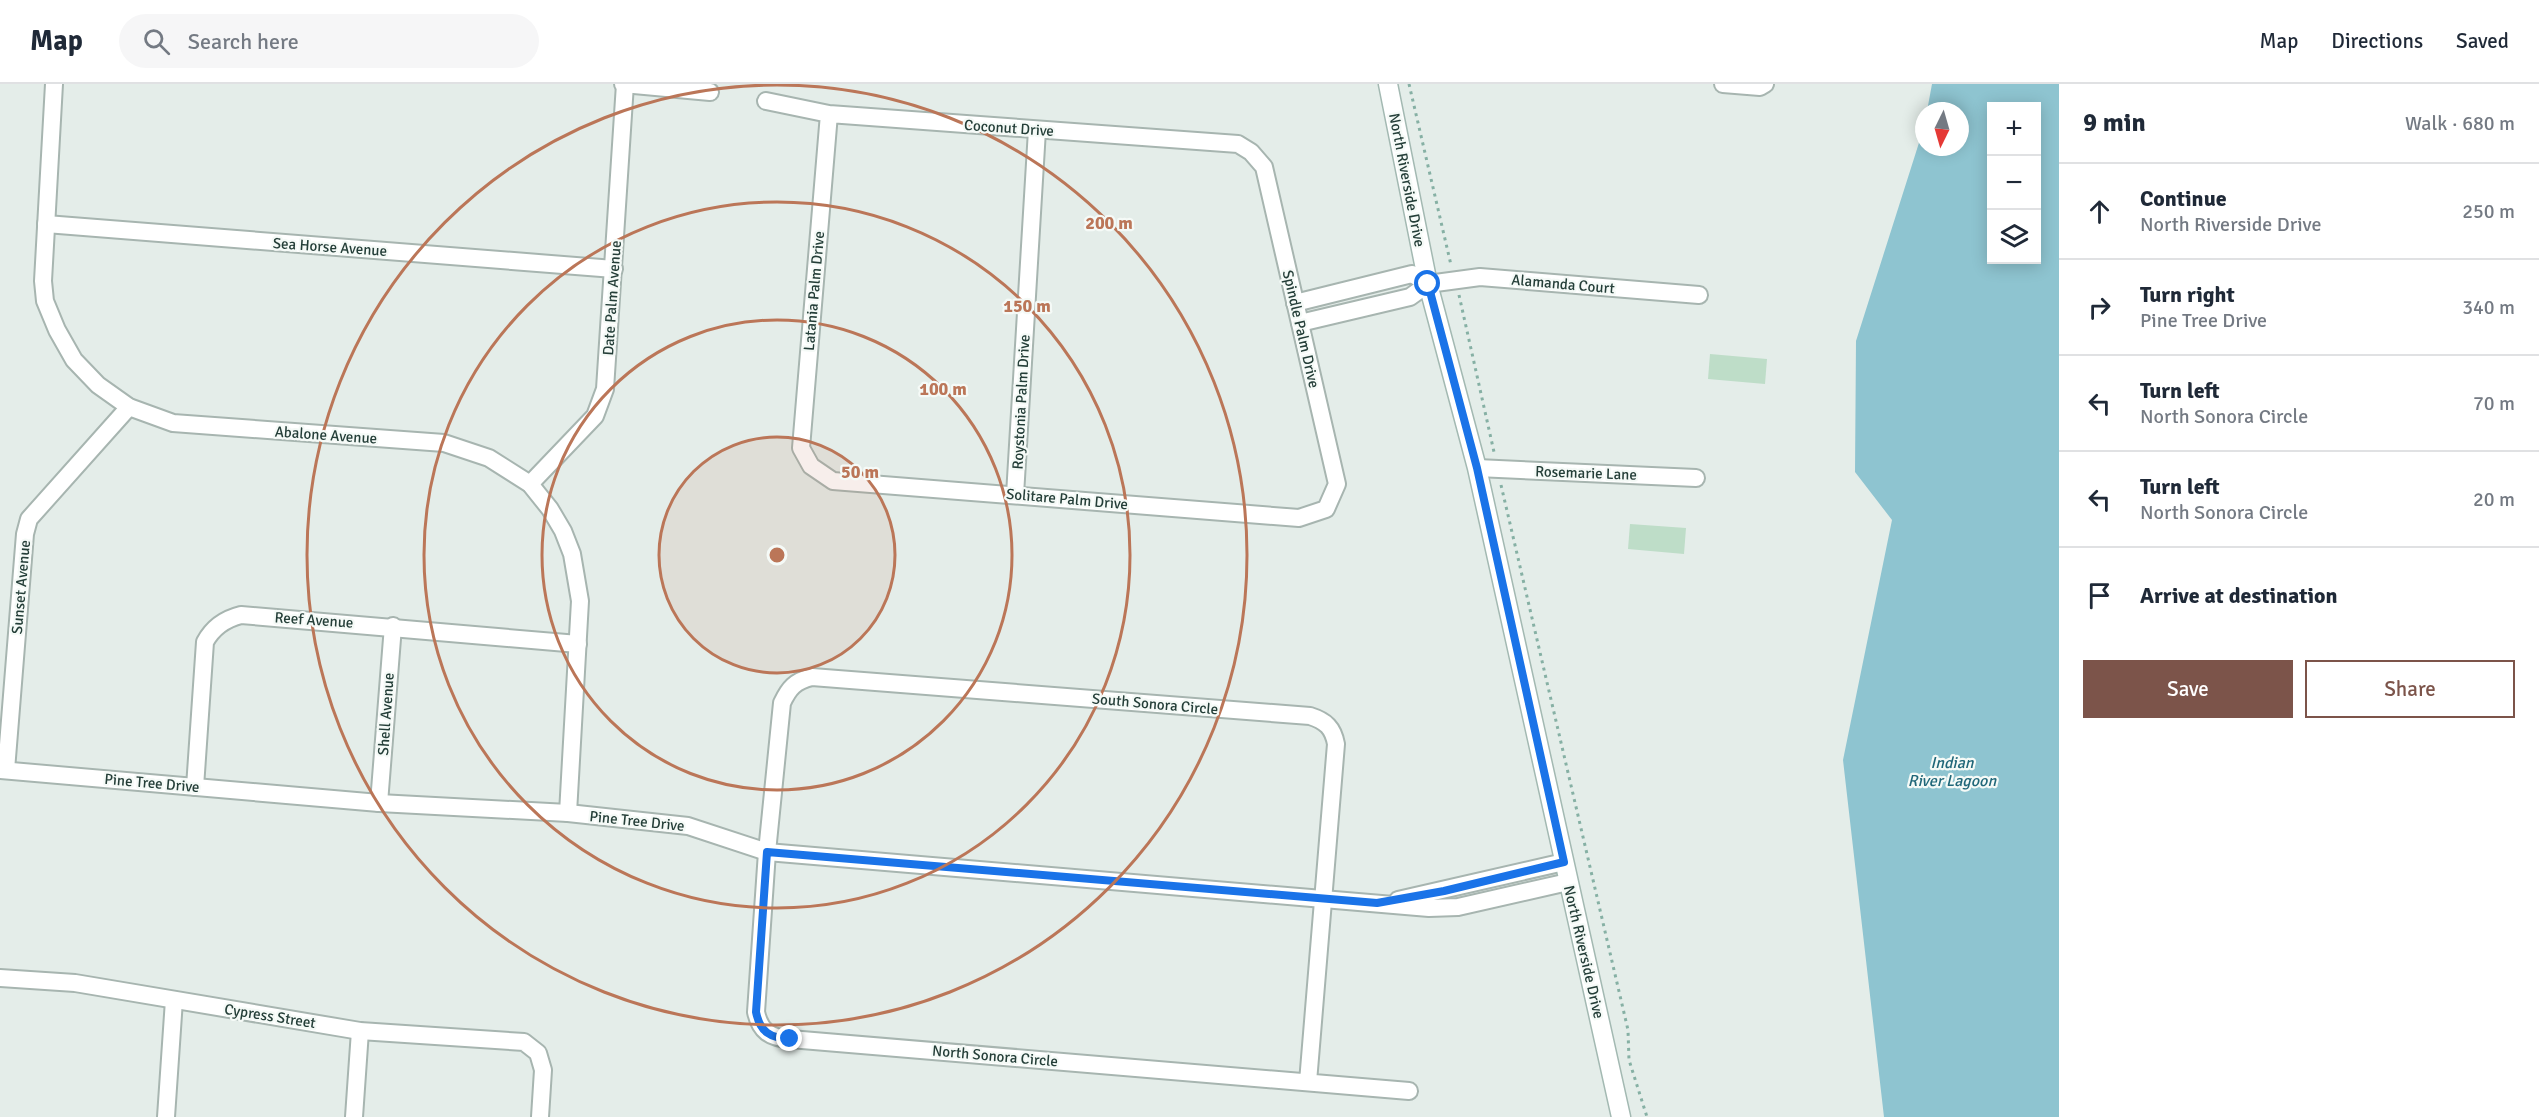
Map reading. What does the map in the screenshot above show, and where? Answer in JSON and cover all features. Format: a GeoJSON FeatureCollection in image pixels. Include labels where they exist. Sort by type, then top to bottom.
{"type":"FeatureCollection","features":[{"type":"Feature","properties":{"kind":"street","name":"Abalone Avenue"},"geometry":{"type":"LineString","coordinates":[[54,84],[43,281],[45,301],[57,330],[74,360],[98,385],[129,407],[173,423],[444,443],[489,458],[530,484],[550,508],[563,531],[572,554],[580,601],[568,813]]}},
{"type":"Feature","properties":{"kind":"street"},"geometry":{"type":"LineString","coordinates":[[624,84],[710,92]]}},
{"type":"Feature","properties":{"kind":"street","name":"Date Palm Avenue"},"geometry":{"type":"LineString","coordinates":[[530,484],[595,416],[605,389],[624,84]]}},
{"type":"Feature","properties":{"kind":"street","name":"North Riverside Drive"},"geometry":{"type":"LineString","coordinates":[[1388,84],[1428,284],[1477,468],[1621,1117]]}},
{"type":"Feature","properties":{"kind":"street"},"geometry":{"type":"LineString","coordinates":[[1724,84],[1760,87],[1765,84]]}},
{"type":"Feature","properties":{"kind":"street","name":"Coconut Drive"},"geometry":{"type":"LineString","coordinates":[[766,101],[829,114],[1238,144],[1251,152]]}},
{"type":"Feature","properties":{"kind":"street","name":"Latania Palm Drive"},"geometry":{"type":"LineString","coordinates":[[811,466],[801,448],[829,114]]}},
{"type":"Feature","properties":{"kind":"street","name":"Roystonia Palm Drive"},"geometry":{"type":"LineString","coordinates":[[1015,495],[1037,130]]}},
{"type":"Feature","properties":{"kind":"street","name":"Spindle Palm Drive"},"geometry":{"type":"LineString","coordinates":[[1251,152],[1264,167],[1337,484],[1326,509]]}},
{"type":"Feature","properties":{"kind":"street","name":"Sea Horse Avenue"},"geometry":{"type":"LineString","coordinates":[[46,224],[614,269]]}},
{"type":"Feature","properties":{"kind":"street"},"geometry":{"type":"LineString","coordinates":[[1295,303],[1412,274],[1428,284],[1410,297],[1300,323]]}},
{"type":"Feature","properties":{"kind":"street","name":"Alamanda Court"},"geometry":{"type":"LineString","coordinates":[[1428,284],[1480,277],[1699,294]]}},
{"type":"Feature","properties":{"kind":"street","name":"Sunset Avenue"},"geometry":{"type":"LineString","coordinates":[[3,770],[25,534],[29,519],[129,407]]}},
{"type":"Feature","properties":{"kind":"street","name":"Solitare Palm Drive"},"geometry":{"type":"LineString","coordinates":[[811,466],[834,481],[1299,518],[1326,509]]}},
{"type":"Feature","properties":{"kind":"street","name":"Rosemarie Lane"},"geometry":{"type":"LineString","coordinates":[[1477,468],[1696,477]]}},
{"type":"Feature","properties":{"kind":"street","name":"Reef Avenue"},"geometry":{"type":"LineString","coordinates":[[195,787],[205,642],[227,619],[241,615],[393,626],[578,644]]}},
{"type":"Feature","properties":{"kind":"street","name":"Shell Avenue"},"geometry":{"type":"LineString","coordinates":[[380,803],[393,626]]}},
{"type":"Feature","properties":{"kind":"street","name":"South Sonora Circle"},"geometry":{"type":"LineString","coordinates":[[767,852],[782,703],[788,689],[800,680],[812,677],[1310,716],[1328,724],[1334,733],[1336,744],[1308,1082]]}},
{"type":"Feature","properties":{"kind":"street","name":"Pine Tree Drive"},"geometry":{"type":"LineString","coordinates":[[3,770],[380,803],[568,813],[688,826],[767,852],[1429,908],[1458,907],[1568,882]]}},
{"type":"Feature","properties":{"kind":"street","name":"North Sonora Circle"},"geometry":{"type":"LineString","coordinates":[[767,852],[756,1012],[758,1023],[766,1033],[776,1038],[1409,1091]]}},
{"type":"Feature","properties":{"kind":"street","name":"Pine Tree Drive"},"geometry":{"type":"LineString","coordinates":[[1377,903],[1444,891],[1564,862]]}},
{"type":"Feature","properties":{"kind":"street","name":"Cypress Street"},"geometry":{"type":"LineString","coordinates":[[0,978],[75,983],[360,1031],[524,1042],[538,1053],[543,1070],[540,1117]]}},
{"type":"Feature","properties":{"kind":"street"},"geometry":{"type":"LineString","coordinates":[[166,1117],[174,1000]]}},
{"type":"Feature","properties":{"kind":"street"},"geometry":{"type":"LineString","coordinates":[[354,1117],[360,1031]]}},
{"type":"Feature","properties":{"kind":"path"},"geometry":{"type":"LineString","coordinates":[[1409,84],[1628,1030],[1629,1060],[1647,1117]]}},
{"type":"Feature","properties":{"kind":"green space"},"geometry":{"type":"Polygon","coordinates":[[[1710,354],[1767,359],[1765,384],[1708,379],[1710,354]]]}},
{"type":"Feature","properties":{"kind":"green space"},"geometry":{"type":"Polygon","coordinates":[[[1630,524],[1686,528],[1684,554],[1628,549],[1630,524]]]}},
{"type":"Feature","properties":{"kind":"water","name":"Indian River Lagoon"},"geometry":{"type":"Polygon","coordinates":[[[1932,84],[2059,84],[2059,1117],[1884,1117],[1843,760],[1892,520],[1855,472],[1856,341],[1915,155],[1969,156],[1969,102],[1929,102],[1932,84]]]}},
{"type":"Feature","properties":{"kind":"route"},"geometry":{"type":"LineString","coordinates":[[790,1039],[776,1038],[766,1033],[758,1023],[756,1012],[767,852],[1377,903],[1444,891],[1564,862],[1477,468],[1428,284]]}}]}
